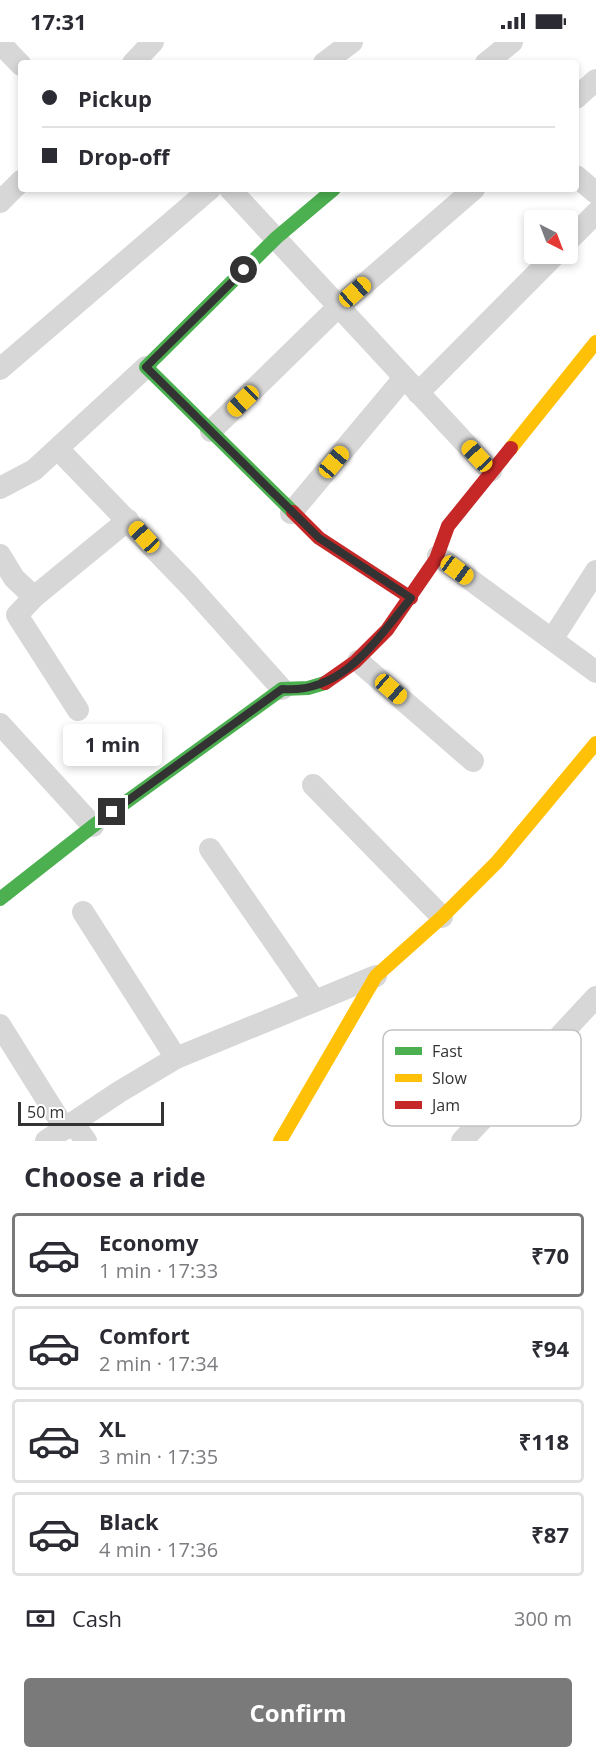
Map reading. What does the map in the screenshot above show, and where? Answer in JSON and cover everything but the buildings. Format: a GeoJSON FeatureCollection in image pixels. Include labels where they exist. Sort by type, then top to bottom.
{"type":"FeatureCollection","features":[{"type":"Feature","properties":{"kind":"street"},"geometry":{"type":"LineString","coordinates":[[137,60],[153,42]]}},
{"type":"Feature","properties":{"kind":"street"},"geometry":{"type":"LineString","coordinates":[[328,60],[352,42]]}},
{"type":"Feature","properties":{"kind":"street"},"geometry":{"type":"LineString","coordinates":[[490,60],[512,42]]}},
{"type":"Feature","properties":{"kind":"street"},"geometry":{"type":"LineString","coordinates":[[0,44],[18,62]]}},
{"type":"Feature","properties":{"kind":"street"},"geometry":{"type":"LineString","coordinates":[[579,95],[596,80]]}},
{"type":"Feature","properties":{"kind":"street"},"geometry":{"type":"LineString","coordinates":[[579,179],[596,193]]}},
{"type":"Feature","properties":{"kind":"street"},"geometry":{"type":"LineString","coordinates":[[0,202],[18,184]]}},
{"type":"Feature","properties":{"kind":"street"},"geometry":{"type":"LineString","coordinates":[[0,369],[206,192]]}},
{"type":"Feature","properties":{"kind":"street"},"geometry":{"type":"LineString","coordinates":[[233,192],[491,471]]}},
{"type":"Feature","properties":{"kind":"street"},"geometry":{"type":"LineString","coordinates":[[0,488],[34,470],[58,449],[146,367],[276,238],[330,192]]}},
{"type":"Feature","properties":{"kind":"street"},"geometry":{"type":"LineString","coordinates":[[211,431],[339,307],[471,192]]}},
{"type":"Feature","properties":{"kind":"street"},"geometry":{"type":"LineString","coordinates":[[578,231],[596,213]]}},
{"type":"Feature","properties":{"kind":"street"},"geometry":{"type":"LineString","coordinates":[[291,513],[411,385],[545,264]]}},
{"type":"Feature","properties":{"kind":"street"},"geometry":{"type":"LineString","coordinates":[[0,899],[93,826],[282,689],[308,689],[321,685],[334,679],[358,661],[411,598],[438,556],[443,533],[596,342]]}},
{"type":"Feature","properties":{"kind":"street"},"geometry":{"type":"LineString","coordinates":[[146,367],[291,513],[319,538],[411,598]]}},
{"type":"Feature","properties":{"kind":"street"},"geometry":{"type":"LineString","coordinates":[[58,449],[128,520],[282,689]]}},
{"type":"Feature","properties":{"kind":"street"},"geometry":{"type":"LineString","coordinates":[[78,710],[17,615],[34,597],[128,520]]}},
{"type":"Feature","properties":{"kind":"street"},"geometry":{"type":"LineString","coordinates":[[0,555],[14,578],[34,597]]}},
{"type":"Feature","properties":{"kind":"street"},"geometry":{"type":"LineString","coordinates":[[438,556],[553,638],[596,672]]}},
{"type":"Feature","properties":{"kind":"street"},"geometry":{"type":"LineString","coordinates":[[553,638],[596,572]]}},
{"type":"Feature","properties":{"kind":"street"},"geometry":{"type":"LineString","coordinates":[[358,661],[473,761]]}},
{"type":"Feature","properties":{"kind":"street"},"geometry":{"type":"LineString","coordinates":[[0,724],[93,826]]}},
{"type":"Feature","properties":{"kind":"street"},"geometry":{"type":"LineString","coordinates":[[280,1141],[376,976],[442,917],[497,862],[596,744]]}},
{"type":"Feature","properties":{"kind":"street"},"geometry":{"type":"LineString","coordinates":[[313,785],[442,917]]}},
{"type":"Feature","properties":{"kind":"street"},"geometry":{"type":"LineString","coordinates":[[210,849],[315,1001]]}},
{"type":"Feature","properties":{"kind":"street"},"geometry":{"type":"LineString","coordinates":[[83,912],[176,1058]]}},
{"type":"Feature","properties":{"kind":"street"},"geometry":{"type":"LineString","coordinates":[[46,1141],[75,1131],[119,1092],[176,1058],[376,976]]}},
{"type":"Feature","properties":{"kind":"street"},"geometry":{"type":"LineString","coordinates":[[565,1030],[596,997]]}},
{"type":"Feature","properties":{"kind":"street"},"geometry":{"type":"LineString","coordinates":[[0,1025],[75,1131]]}},
{"type":"Feature","properties":{"kind":"street"},"geometry":{"type":"LineString","coordinates":[[462,1141],[476,1126]]}},
{"type":"Feature","properties":{"kind":"traffic: fast"},"geometry":{"type":"LineString","coordinates":[[293,512],[146,367],[276,238],[330,192]]}},
{"type":"Feature","properties":{"kind":"traffic: fast"},"geometry":{"type":"LineString","coordinates":[[0,899],[93,826],[282,689],[308,688],[325,683]]}},
{"type":"Feature","properties":{"kind":"traffic: slow"},"geometry":{"type":"LineString","coordinates":[[511,448],[596,342]]}},
{"type":"Feature","properties":{"kind":"traffic: slow"},"geometry":{"type":"LineString","coordinates":[[280,1141],[376,976],[442,917],[497,862],[596,743]]}},
{"type":"Feature","properties":{"kind":"traffic: jam"},"geometry":{"type":"LineString","coordinates":[[325,683],[355,662],[387,630],[436,559],[448,526],[511,448]]}},
{"type":"Feature","properties":{"kind":"traffic: jam"},"geometry":{"type":"LineString","coordinates":[[293,512],[319,538],[411,598]]}},
{"type":"Feature","properties":{"kind":"route"},"geometry":{"type":"LineString","coordinates":[[112,812],[282,689],[308,689],[334,679],[358,661],[411,598],[319,538],[291,513],[146,367],[244,270]]}}]}
